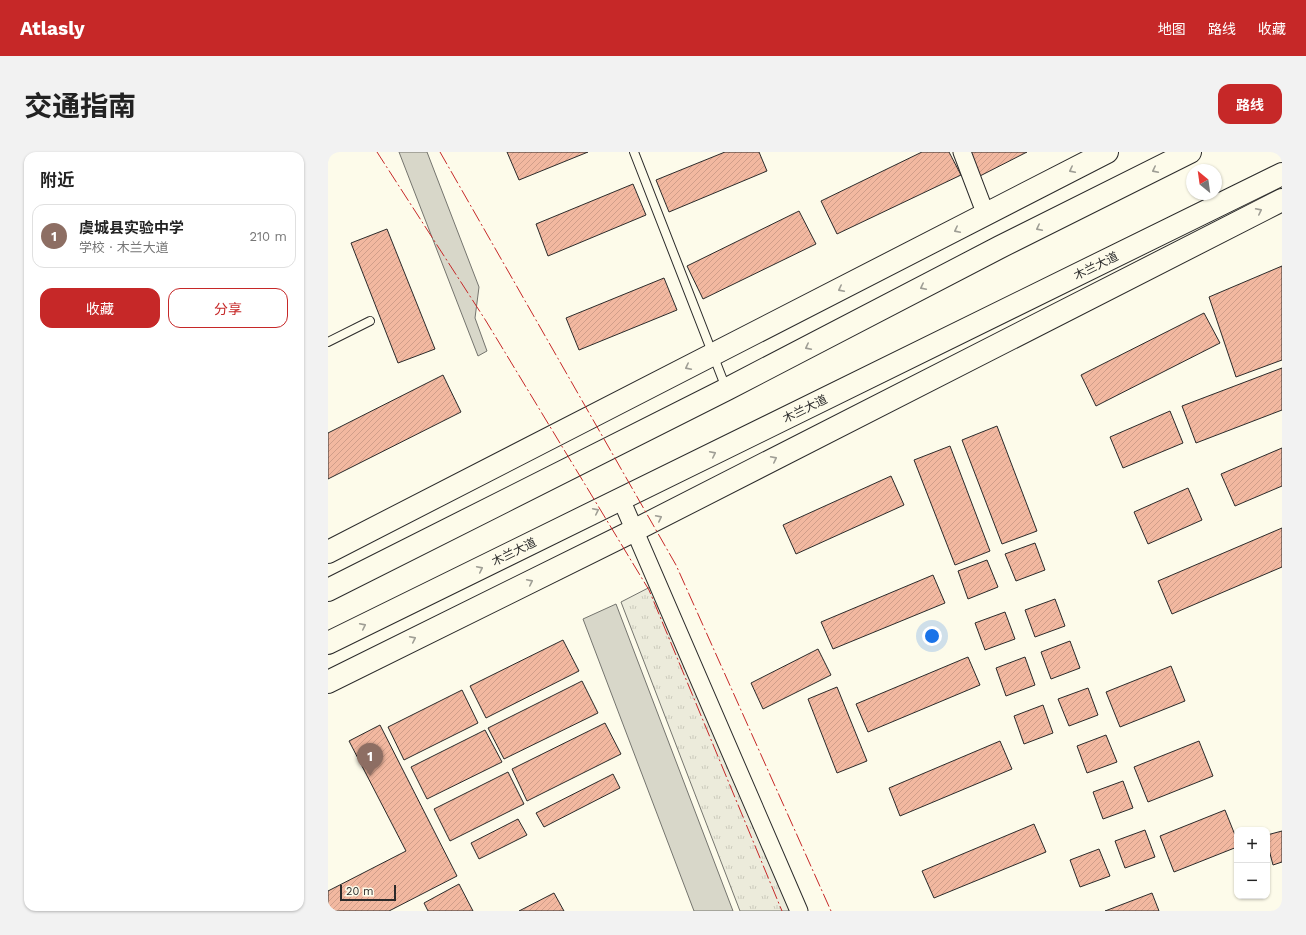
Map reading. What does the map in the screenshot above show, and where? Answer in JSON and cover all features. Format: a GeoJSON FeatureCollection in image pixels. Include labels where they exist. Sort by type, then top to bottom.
{"type":"FeatureCollection","features":[{"type":"Feature","properties":{"kind":"main road"},"geometry":{"type":"LineString","coordinates":[[328,552],[1107,152]]}},
{"type":"Feature","properties":{"kind":"main road"},"geometry":{"type":"LineString","coordinates":[[328,590],[727,389],[993,251],[1190,152]]}},
{"type":"Feature","properties":{"kind":"main road","name":"木兰大道"},"geometry":{"type":"LineString","coordinates":[[328,643],[1282,174]]}},
{"type":"Feature","properties":{"kind":"main road"},"geometry":{"type":"LineString","coordinates":[[328,682],[635,530],[1282,200]]}},
{"type":"Feature","properties":{"kind":"street"},"geometry":{"type":"LineString","coordinates":[[962,152],[986,215]]}},
{"type":"Feature","properties":{"kind":"street"},"geometry":{"type":"LineString","coordinates":[[622,499],[799,911]]}},
{"type":"Feature","properties":{"kind":"lane"},"geometry":{"type":"LineString","coordinates":[[634,152],[727,389]]}},
{"type":"Feature","properties":{"kind":"lane"},"geometry":{"type":"LineString","coordinates":[[328,342],[370,321]]}},
{"type":"Feature","properties":{"kind":"green space"},"geometry":{"type":"Polygon","coordinates":[[[654,585],[792,911],[740,911],[621,602],[654,585]]]}},
{"type":"Feature","properties":{"kind":"shaded area"},"geometry":{"type":"Polygon","coordinates":[[[399,152],[427,152],[479,287],[475,318],[487,351],[478,356],[399,152]]]}},
{"type":"Feature","properties":{"kind":"shaded area"},"geometry":{"type":"Polygon","coordinates":[[[616,604],[733,911],[694,911],[583,619],[616,604]]]}},
{"type":"Feature","properties":{"kind":"building"},"geometry":{"type":"Polygon","coordinates":[[[507,152],[588,152],[519,180],[507,152]]]}},
{"type":"Feature","properties":{"kind":"building"},"geometry":{"type":"Polygon","coordinates":[[[725,152],[759,152],[767,171],[669,212],[656,180],[725,152]]]}},
{"type":"Feature","properties":{"kind":"building"},"geometry":{"type":"Polygon","coordinates":[[[922,152],[949,152],[961,175],[837,234],[821,201],[922,152]]]}},
{"type":"Feature","properties":{"kind":"building"},"geometry":{"type":"Polygon","coordinates":[[[966,152],[1027,152],[976,178],[966,152]]]}},
{"type":"Feature","properties":{"kind":"building"},"geometry":{"type":"Polygon","coordinates":[[[633,184],[646,215],[548,256],[536,224],[633,184]]]}},
{"type":"Feature","properties":{"kind":"building"},"geometry":{"type":"Polygon","coordinates":[[[799,211],[816,244],[703,299],[687,266],[799,211]]]}},
{"type":"Feature","properties":{"kind":"building"},"geometry":{"type":"Polygon","coordinates":[[[387,229],[435,349],[398,363],[351,243],[387,229]]]}},
{"type":"Feature","properties":{"kind":"building"},"geometry":{"type":"Polygon","coordinates":[[[1282,266],[1282,360],[1236,377],[1209,297],[1282,266]]]}},
{"type":"Feature","properties":{"kind":"building"},"geometry":{"type":"Polygon","coordinates":[[[664,278],[677,310],[579,350],[566,318],[664,278]]]}},
{"type":"Feature","properties":{"kind":"building"},"geometry":{"type":"Polygon","coordinates":[[[1204,313],[1220,343],[1096,406],[1081,375],[1204,313]]]}},
{"type":"Feature","properties":{"kind":"building"},"geometry":{"type":"Polygon","coordinates":[[[1282,368],[1282,410],[1196,443],[1182,406],[1282,368]]]}},
{"type":"Feature","properties":{"kind":"building"},"geometry":{"type":"Polygon","coordinates":[[[443,375],[461,412],[328,479],[328,433],[443,375]]]}},
{"type":"Feature","properties":{"kind":"building"},"geometry":{"type":"Polygon","coordinates":[[[1170,411],[1183,443],[1123,468],[1110,437],[1170,411]]]}},
{"type":"Feature","properties":{"kind":"building"},"geometry":{"type":"Polygon","coordinates":[[[997,426],[1037,531],[1002,544],[962,440],[997,426]]]}},
{"type":"Feature","properties":{"kind":"building"},"geometry":{"type":"Polygon","coordinates":[[[950,446],[990,551],[955,565],[914,460],[950,446]]]}},
{"type":"Feature","properties":{"kind":"building"},"geometry":{"type":"Polygon","coordinates":[[[1282,448],[1282,486],[1235,506],[1221,474],[1282,448]]]}},
{"type":"Feature","properties":{"kind":"building"},"geometry":{"type":"Polygon","coordinates":[[[891,476],[904,505],[796,554],[783,525],[891,476]]]}},
{"type":"Feature","properties":{"kind":"building"},"geometry":{"type":"Polygon","coordinates":[[[1188,488],[1202,520],[1148,544],[1134,512],[1188,488]]]}},
{"type":"Feature","properties":{"kind":"building"},"geometry":{"type":"Polygon","coordinates":[[[1282,528],[1282,567],[1172,614],[1158,581],[1282,528]]]}},
{"type":"Feature","properties":{"kind":"building"},"geometry":{"type":"Polygon","coordinates":[[[1035,543],[1045,570],[1016,581],[1005,554],[1035,543]]]}},
{"type":"Feature","properties":{"kind":"building"},"geometry":{"type":"Polygon","coordinates":[[[987,560],[998,587],[968,599],[958,571],[987,560]]]}},
{"type":"Feature","properties":{"kind":"building"},"geometry":{"type":"Polygon","coordinates":[[[933,575],[945,603],[833,649],[821,622],[933,575]]]}},
{"type":"Feature","properties":{"kind":"building"},"geometry":{"type":"Polygon","coordinates":[[[1055,599],[1065,626],[1035,637],[1025,610],[1055,599]]]}},
{"type":"Feature","properties":{"kind":"building"},"geometry":{"type":"Polygon","coordinates":[[[1005,612],[1015,639],[985,650],[975,623],[1005,612]]]}},
{"type":"Feature","properties":{"kind":"building"},"geometry":{"type":"Polygon","coordinates":[[[563,640],[579,671],[486,718],[470,686],[563,640]]]}},
{"type":"Feature","properties":{"kind":"building"},"geometry":{"type":"Polygon","coordinates":[[[1070,641],[1080,668],[1051,679],[1041,652],[1070,641]]]}},
{"type":"Feature","properties":{"kind":"building"},"geometry":{"type":"Polygon","coordinates":[[[818,649],[831,675],[763,709],[751,683],[818,649]]]}},
{"type":"Feature","properties":{"kind":"building"},"geometry":{"type":"Polygon","coordinates":[[[968,657],[980,685],[868,732],[856,704],[968,657]]]}},
{"type":"Feature","properties":{"kind":"building"},"geometry":{"type":"Polygon","coordinates":[[[1025,657],[1035,685],[1006,696],[996,668],[1025,657]]]}},
{"type":"Feature","properties":{"kind":"building"},"geometry":{"type":"Polygon","coordinates":[[[1171,666],[1185,701],[1120,727],[1106,692],[1171,666]]]}},
{"type":"Feature","properties":{"kind":"building"},"geometry":{"type":"Polygon","coordinates":[[[582,681],[598,713],[504,759],[488,728],[582,681]]]}},
{"type":"Feature","properties":{"kind":"building"},"geometry":{"type":"Polygon","coordinates":[[[837,687],[867,761],[837,773],[808,699],[837,687]]]}},
{"type":"Feature","properties":{"kind":"building"},"geometry":{"type":"Polygon","coordinates":[[[1088,688],[1098,715],[1069,726],[1058,699],[1088,688]]]}},
{"type":"Feature","properties":{"kind":"building"},"geometry":{"type":"Polygon","coordinates":[[[462,690],[478,723],[404,760],[388,727],[462,690]]]}},
{"type":"Feature","properties":{"kind":"building"},"geometry":{"type":"Polygon","coordinates":[[[1043,705],[1053,733],[1024,744],[1014,716],[1043,705]]]}},
{"type":"Feature","properties":{"kind":"building"},"geometry":{"type":"Polygon","coordinates":[[[605,723],[621,754],[527,801],[512,769],[605,723]]]}},
{"type":"Feature","properties":{"kind":"building"},"geometry":{"type":"Polygon","coordinates":[[[380,725],[457,876],[389,911],[328,911],[328,891],[406,851],[349,741],[380,725]]]}},
{"type":"Feature","properties":{"kind":"building"},"geometry":{"type":"Polygon","coordinates":[[[485,730],[502,762],[427,799],[411,767],[485,730]]]}},
{"type":"Feature","properties":{"kind":"building"},"geometry":{"type":"Polygon","coordinates":[[[1106,735],[1117,762],[1087,773],[1077,746],[1106,735]]]}},
{"type":"Feature","properties":{"kind":"building"},"geometry":{"type":"Polygon","coordinates":[[[1000,741],[1012,769],[900,816],[889,788],[1000,741]]]}},
{"type":"Feature","properties":{"kind":"building"},"geometry":{"type":"Polygon","coordinates":[[[1199,741],[1213,776],[1148,802],[1134,767],[1199,741]]]}},
{"type":"Feature","properties":{"kind":"building"},"geometry":{"type":"Polygon","coordinates":[[[508,772],[524,804],[450,841],[434,809],[508,772]]]}},
{"type":"Feature","properties":{"kind":"building"},"geometry":{"type":"Polygon","coordinates":[[[613,774],[620,788],[544,827],[536,813],[613,774]]]}},
{"type":"Feature","properties":{"kind":"building"},"geometry":{"type":"Polygon","coordinates":[[[1123,781],[1133,808],[1103,819],[1093,792],[1123,781]]]}},
{"type":"Feature","properties":{"kind":"building"},"geometry":{"type":"Polygon","coordinates":[[[1225,810],[1234,832],[1234,848],[1174,872],[1160,836],[1225,810]]]}},
{"type":"Feature","properties":{"kind":"building"},"geometry":{"type":"Polygon","coordinates":[[[518,819],[527,835],[479,859],[471,843],[518,819]]]}},
{"type":"Feature","properties":{"kind":"building"},"geometry":{"type":"Polygon","coordinates":[[[1034,824],[1046,852],[934,898],[922,871],[1034,824]]]}},
{"type":"Feature","properties":{"kind":"building"},"geometry":{"type":"Polygon","coordinates":[[[1145,830],[1155,857],[1125,868],[1115,841],[1145,830]]]}},
{"type":"Feature","properties":{"kind":"building"},"geometry":{"type":"Polygon","coordinates":[[[1282,831],[1282,862],[1273,865],[1270,854],[1270,834],[1282,831]]]}},
{"type":"Feature","properties":{"kind":"building"},"geometry":{"type":"Polygon","coordinates":[[[1099,849],[1110,876],[1080,887],[1070,860],[1099,849]]]}},
{"type":"Feature","properties":{"kind":"building"},"geometry":{"type":"Polygon","coordinates":[[[459,884],[473,911],[428,911],[424,903],[459,884]]]}},
{"type":"Feature","properties":{"kind":"building"},"geometry":{"type":"Polygon","coordinates":[[[554,893],[564,911],[519,911],[554,893]]]}},
{"type":"Feature","properties":{"kind":"building"},"geometry":{"type":"Polygon","coordinates":[[[1152,893],[1159,911],[1105,911],[1152,893]]]}},
{"type":"Feature","properties":{"kind":"power"},"geometry":{"type":"LineString","coordinates":[[377,152],[486,321],[649,590],[782,911]]}},
{"type":"Feature","properties":{"kind":"power"},"geometry":{"type":"LineString","coordinates":[[440,152],[676,565],[831,911]]}},
{"type":"Feature","properties":{"kind":"place","name":"虞城县实验中学"},"geometry":{"type":"Point","coordinates":[370,776]}}]}
